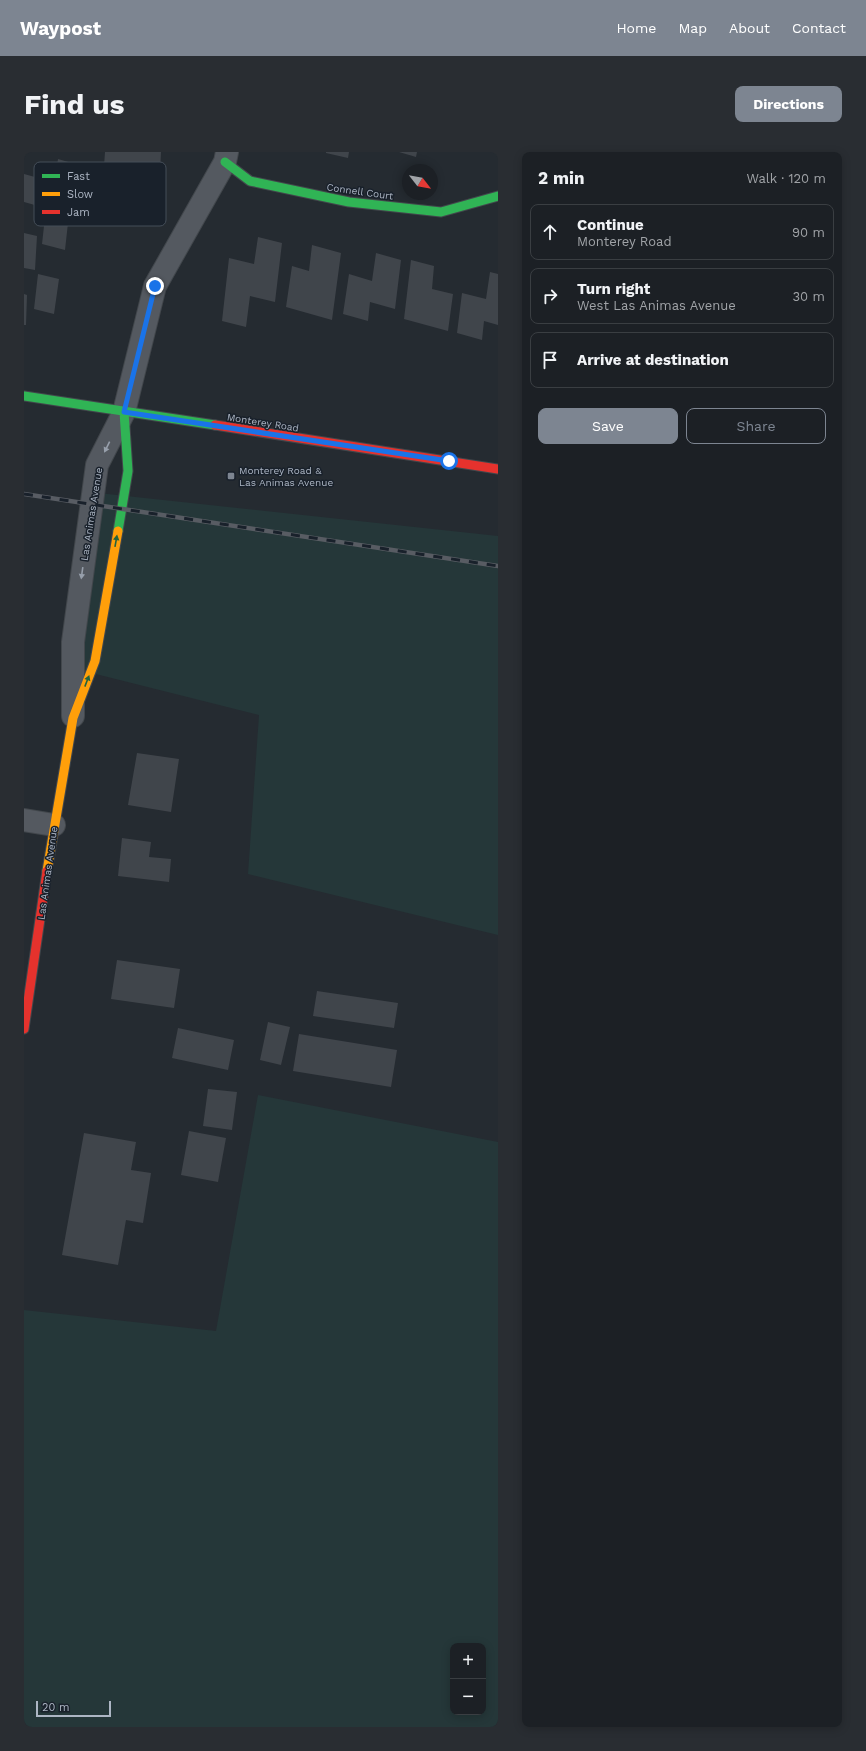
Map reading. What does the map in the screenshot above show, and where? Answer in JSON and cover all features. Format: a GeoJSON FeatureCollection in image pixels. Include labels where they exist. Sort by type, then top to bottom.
{"type":"FeatureCollection","features":[{"type":"Feature","properties":{"kind":"street","name":"Connell Court"},"geometry":{"type":"LineString","coordinates":[[226,157],[250,181],[349,202],[441,212],[498,196]]}},
{"type":"Feature","properties":{"kind":"street"},"geometry":{"type":"LineString","coordinates":[[124,412],[155,286],[226,157]]}},
{"type":"Feature","properties":{"kind":"street","name":"Monterey Road"},"geometry":{"type":"LineString","coordinates":[[24,396],[498,469]]}},
{"type":"Feature","properties":{"kind":"street","name":"Las Animas Avenue"},"geometry":{"type":"LineString","coordinates":[[24,1029],[54,825],[73,718],[73,642],[97,465],[124,412]]}},
{"type":"Feature","properties":{"kind":"street","name":"Las Animas Avenue"},"geometry":{"type":"LineString","coordinates":[[73,718],[95,661],[122,508],[128,471],[124,412]]}},
{"type":"Feature","properties":{"kind":"street"},"geometry":{"type":"LineString","coordinates":[[24,820],[54,825]]}},
{"type":"Feature","properties":{"kind":"shaded area"},"geometry":{"type":"Polygon","coordinates":[[[89,492],[498,536],[498,935],[248,874],[259,715],[64,666],[89,492]]]}},
{"type":"Feature","properties":{"kind":"shaded area"},"geometry":{"type":"Polygon","coordinates":[[[258,1095],[498,1142],[498,1727],[24,1727],[24,1310],[216,1331],[258,1095]]]}},
{"type":"Feature","properties":{"kind":"building"},"geometry":{"type":"Polygon","coordinates":[[[105,152],[161,152],[161,162],[104,162],[105,152]]]}},
{"type":"Feature","properties":{"kind":"building"},"geometry":{"type":"Polygon","coordinates":[[[326,152],[349,152],[348,158],[326,152]]]}},
{"type":"Feature","properties":{"kind":"building"},"geometry":{"type":"Polygon","coordinates":[[[399,152],[417,152],[416,157],[399,152]]]}},
{"type":"Feature","properties":{"kind":"building"},"geometry":{"type":"Polygon","coordinates":[[[58,159],[68,162],[58,162],[58,159]]]}},
{"type":"Feature","properties":{"kind":"building"},"geometry":{"type":"Polygon","coordinates":[[[24,174],[34,177],[34,205],[24,202],[24,174]]]}},
{"type":"Feature","properties":{"kind":"building"},"geometry":{"type":"Polygon","coordinates":[[[44,226],[68,226],[65,250],[42,244],[44,226]]]}},
{"type":"Feature","properties":{"kind":"building"},"geometry":{"type":"Polygon","coordinates":[[[24,233],[37,236],[35,270],[24,268],[24,233]]]}},
{"type":"Feature","properties":{"kind":"building"},"geometry":{"type":"Polygon","coordinates":[[[258,237],[282,243],[275,302],[250,296],[246,327],[222,321],[229,258],[254,264],[258,237]]]}},
{"type":"Feature","properties":{"kind":"building"},"geometry":{"type":"Polygon","coordinates":[[[312,245],[341,253],[332,320],[286,307],[292,266],[309,271],[312,245]]]}},
{"type":"Feature","properties":{"kind":"building"},"geometry":{"type":"Polygon","coordinates":[[[376,253],[401,260],[395,309],[370,302],[368,321],[343,314],[349,274],[372,281],[376,253]]]}},
{"type":"Feature","properties":{"kind":"building"},"geometry":{"type":"Polygon","coordinates":[[[411,260],[434,266],[432,289],[453,294],[448,331],[404,319],[411,260]]]}},
{"type":"Feature","properties":{"kind":"building"},"geometry":{"type":"Polygon","coordinates":[[[490,272],[498,274],[498,325],[484,321],[482,340],[457,333],[462,293],[486,299],[490,272]]]}},
{"type":"Feature","properties":{"kind":"building"},"geometry":{"type":"Polygon","coordinates":[[[38,274],[59,279],[54,314],[34,309],[38,274]]]}},
{"type":"Feature","properties":{"kind":"building"},"geometry":{"type":"Polygon","coordinates":[[[24,294],[27,295],[26,325],[24,325],[24,294]]]}},
{"type":"Feature","properties":{"kind":"building"},"geometry":{"type":"Polygon","coordinates":[[[137,753],[179,759],[171,812],[128,805],[137,753]]]}},
{"type":"Feature","properties":{"kind":"building"},"geometry":{"type":"Polygon","coordinates":[[[122,838],[151,842],[149,857],[171,859],[169,882],[118,876],[122,838]]]}},
{"type":"Feature","properties":{"kind":"building"},"geometry":{"type":"Polygon","coordinates":[[[117,960],[180,969],[174,1008],[111,999],[117,960]]]}},
{"type":"Feature","properties":{"kind":"building"},"geometry":{"type":"Polygon","coordinates":[[[317,991],[398,1003],[394,1028],[313,1016],[317,991]]]}},
{"type":"Feature","properties":{"kind":"building"},"geometry":{"type":"Polygon","coordinates":[[[268,1022],[290,1027],[281,1065],[260,1060],[268,1022]]]}},
{"type":"Feature","properties":{"kind":"building"},"geometry":{"type":"Polygon","coordinates":[[[178,1028],[234,1040],[228,1070],[172,1058],[178,1028]]]}},
{"type":"Feature","properties":{"kind":"building"},"geometry":{"type":"Polygon","coordinates":[[[299,1034],[397,1050],[391,1087],[293,1071],[299,1034]]]}},
{"type":"Feature","properties":{"kind":"building"},"geometry":{"type":"Polygon","coordinates":[[[208,1089],[237,1092],[232,1130],[203,1126],[208,1089]]]}},
{"type":"Feature","properties":{"kind":"building"},"geometry":{"type":"Polygon","coordinates":[[[189,1131],[226,1138],[218,1182],[181,1175],[189,1131]]]}},
{"type":"Feature","properties":{"kind":"building"},"geometry":{"type":"Polygon","coordinates":[[[84,1133],[136,1142],[131,1170],[151,1173],[143,1223],[126,1220],[118,1265],[62,1255],[84,1133]]]}},
{"type":"Feature","properties":{"kind":"railway"},"geometry":{"type":"LineString","coordinates":[[24,494],[498,566]]}},
{"type":"Feature","properties":{"kind":"traffic: fast"},"geometry":{"type":"LineString","coordinates":[[225,162],[250,181],[349,202],[441,212],[498,196]]}},
{"type":"Feature","properties":{"kind":"traffic: fast"},"geometry":{"type":"LineString","coordinates":[[24,396],[215,425]]}},
{"type":"Feature","properties":{"kind":"traffic: fast"},"geometry":{"type":"LineString","coordinates":[[118,531],[128,471],[124,412]]}},
{"type":"Feature","properties":{"kind":"traffic: slow"},"geometry":{"type":"LineString","coordinates":[[47,871],[73,718],[95,661],[118,531]]}},
{"type":"Feature","properties":{"kind":"traffic: jam"},"geometry":{"type":"LineString","coordinates":[[215,425],[498,469]]}},
{"type":"Feature","properties":{"kind":"traffic: jam"},"geometry":{"type":"LineString","coordinates":[[24,1029],[47,871]]}},
{"type":"Feature","properties":{"kind":"place","name":"Monterey Road & Las Animas Avenue"},"geometry":{"type":"Point","coordinates":[231,476]}},
{"type":"Feature","properties":{"kind":"route"},"geometry":{"type":"LineString","coordinates":[[155,286],[124,412],[449,461]]}}]}
